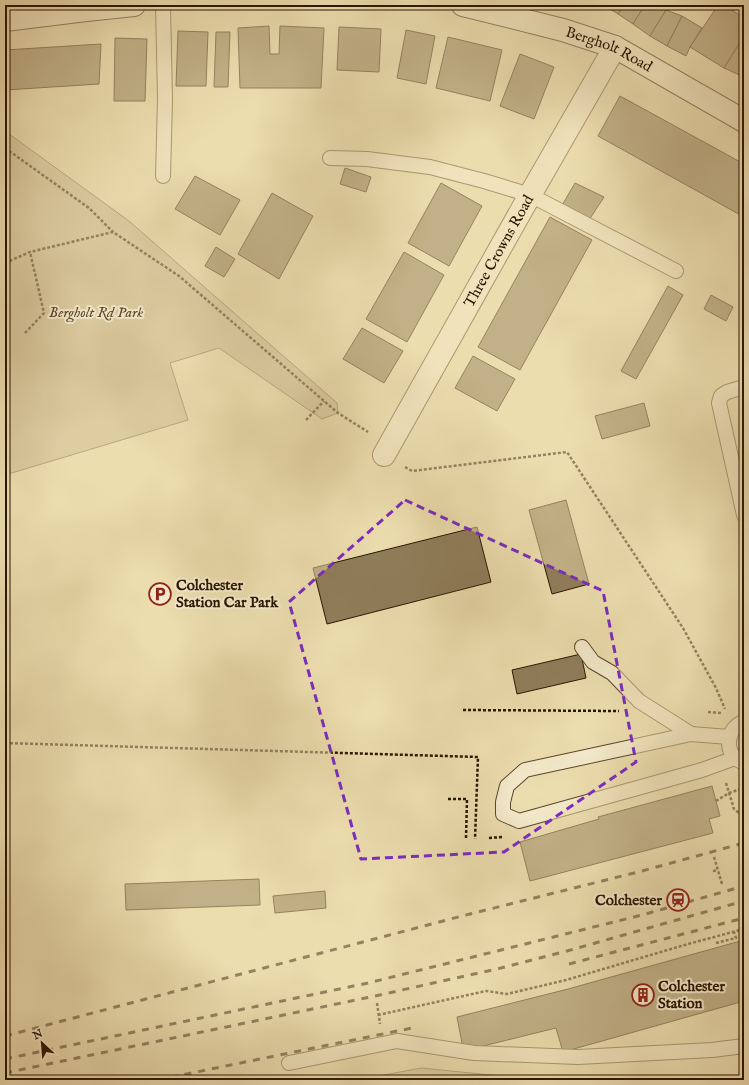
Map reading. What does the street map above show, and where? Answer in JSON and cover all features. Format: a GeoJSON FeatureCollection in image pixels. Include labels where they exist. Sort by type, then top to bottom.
{"type":"FeatureCollection","features":[{"type":"Feature","properties":{"kind":"street"},"geometry":{"type":"LineString","coordinates":[[5,20],[134,5]]}},
{"type":"Feature","properties":{"kind":"street","name":"Bergholt Road"},"geometry":{"type":"LineString","coordinates":[[464,5],[563,30],[615,47],[744,121]]}},
{"type":"Feature","properties":{"kind":"street","name":"Three Crowns Road"},"geometry":{"type":"LineString","coordinates":[[386,450],[615,47]]}},
{"type":"Feature","properties":{"kind":"lane"},"geometry":{"type":"LineString","coordinates":[[163,5],[165,99],[163,176]]}},
{"type":"Feature","properties":{"kind":"lane"},"geometry":{"type":"LineString","coordinates":[[330,158],[367,159],[430,167],[530,195],[676,271]]}},
{"type":"Feature","properties":{"kind":"lane"},"geometry":{"type":"LineString","coordinates":[[744,387],[727,392],[721,396],[719,402],[744,515]]}},
{"type":"Feature","properties":{"kind":"lane"},"geometry":{"type":"LineString","coordinates":[[582,647],[593,662],[612,673],[639,701],[691,734]]}},
{"type":"Feature","properties":{"kind":"lane"},"geometry":{"type":"LineString","coordinates":[[729,737],[691,734],[525,770],[507,786],[503,802],[503,814],[519,821],[740,760],[730,748],[729,737],[732,731],[740,723],[744,722]]}},
{"type":"Feature","properties":{"kind":"lane"},"geometry":{"type":"LineString","coordinates":[[289,1063],[397,1041],[474,1053],[578,1057],[712,1050],[744,1046]]}},
{"type":"Feature","properties":{"kind":"path"},"geometry":{"type":"LineString","coordinates":[[5,148],[89,208],[113,232],[179,276],[338,413],[386,450]]}},
{"type":"Feature","properties":{"kind":"path"},"geometry":{"type":"LineString","coordinates":[[5,263],[30,252],[113,232]]}},
{"type":"Feature","properties":{"kind":"path"},"geometry":{"type":"LineString","coordinates":[[25,333],[44,313],[30,252]]}},
{"type":"Feature","properties":{"kind":"path"},"geometry":{"type":"LineString","coordinates":[[306,420],[324,401]]}},
{"type":"Feature","properties":{"kind":"path"},"geometry":{"type":"LineString","coordinates":[[412,471],[567,452],[683,628],[716,688],[727,713],[704,712]]}},
{"type":"Feature","properties":{"kind":"path"},"geometry":{"type":"LineString","coordinates":[[463,710],[626,712]]}},
{"type":"Feature","properties":{"kind":"path"},"geometry":{"type":"LineString","coordinates":[[5,743],[478,757],[475,839]]}},
{"type":"Feature","properties":{"kind":"path"},"geometry":{"type":"LineString","coordinates":[[716,801],[729,793],[744,788]]}},
{"type":"Feature","properties":{"kind":"path"},"geometry":{"type":"LineString","coordinates":[[448,799],[467,800],[466,838]]}},
{"type":"Feature","properties":{"kind":"path"},"geometry":{"type":"LineString","coordinates":[[714,857],[722,884]]}},
{"type":"Feature","properties":{"kind":"path"},"geometry":{"type":"LineString","coordinates":[[713,871],[718,870]]}},
{"type":"Feature","properties":{"kind":"path"},"geometry":{"type":"LineString","coordinates":[[378,1015],[486,991],[507,994],[566,980],[744,929]]}},
{"type":"Feature","properties":{"kind":"path"},"geometry":{"type":"LineString","coordinates":[[716,943],[736,938],[734,932]]}},
{"type":"Feature","properties":{"kind":"path"},"geometry":{"type":"LineString","coordinates":[[377,1003],[380,1027]]}},
{"type":"Feature","properties":{"kind":"highlighted area"},"geometry":{"type":"Polygon","coordinates":[[[405,500],[603,591],[636,762],[504,852],[361,859],[289,602],[405,500]]]}},
{"type":"Feature","properties":{"kind":"green space","name":"Bergholt Rd Park"},"geometry":{"type":"Polygon","coordinates":[[[5,131],[129,221],[337,403],[338,413],[322,419],[219,348],[170,363],[188,420],[5,475],[5,131]]]}},
{"type":"Feature","properties":{"kind":"green space"},"geometry":{"type":"Polygon","coordinates":[[[421,1068],[541,1080],[358,1080],[421,1068]]]}},
{"type":"Feature","properties":{"kind":"building"},"geometry":{"type":"Polygon","coordinates":[[[604,5],[624,5],[618,14],[604,5]]]}},
{"type":"Feature","properties":{"kind":"building"},"geometry":{"type":"Polygon","coordinates":[[[624,5],[645,5],[633,24],[618,14],[624,5]]]}},
{"type":"Feature","properties":{"kind":"building"},"geometry":{"type":"Polygon","coordinates":[[[645,5],[669,5],[650,36],[633,24],[645,5]]]}},
{"type":"Feature","properties":{"kind":"building"},"geometry":{"type":"Polygon","coordinates":[[[718,5],[724,5],[744,18],[744,36],[724,68],[690,47],[718,5]]]}},
{"type":"Feature","properties":{"kind":"building"},"geometry":{"type":"Polygon","coordinates":[[[666,10],[682,16],[667,46],[650,36],[666,10]]]}},
{"type":"Feature","properties":{"kind":"building"},"geometry":{"type":"Polygon","coordinates":[[[682,16],[702,28],[686,56],[667,46],[682,16]]]}},
{"type":"Feature","properties":{"kind":"building"},"geometry":{"type":"Polygon","coordinates":[[[269,26],[270,54],[279,54],[280,26],[324,28],[321,88],[240,88],[238,28],[269,26]]]}},
{"type":"Feature","properties":{"kind":"building"},"geometry":{"type":"Polygon","coordinates":[[[339,27],[381,29],[379,72],[337,70],[339,27]]]}},
{"type":"Feature","properties":{"kind":"building"},"geometry":{"type":"Polygon","coordinates":[[[406,30],[435,36],[426,84],[397,78],[406,30]]]}},
{"type":"Feature","properties":{"kind":"building"},"geometry":{"type":"Polygon","coordinates":[[[178,31],[208,32],[206,86],[176,86],[178,31]]]}},
{"type":"Feature","properties":{"kind":"building"},"geometry":{"type":"Polygon","coordinates":[[[216,32],[230,32],[228,87],[214,87],[216,32]]]}},
{"type":"Feature","properties":{"kind":"building"},"geometry":{"type":"Polygon","coordinates":[[[744,36],[744,77],[724,68],[744,36]]]}},
{"type":"Feature","properties":{"kind":"building"},"geometry":{"type":"Polygon","coordinates":[[[448,37],[502,50],[490,101],[436,88],[448,37]]]}},
{"type":"Feature","properties":{"kind":"building"},"geometry":{"type":"Polygon","coordinates":[[[115,38],[147,39],[145,101],[114,101],[115,38]]]}},
{"type":"Feature","properties":{"kind":"building"},"geometry":{"type":"Polygon","coordinates":[[[101,44],[99,84],[5,90],[5,50],[101,44]]]}},
{"type":"Feature","properties":{"kind":"building"},"geometry":{"type":"Polygon","coordinates":[[[520,54],[554,67],[534,119],[500,106],[520,54]]]}},
{"type":"Feature","properties":{"kind":"building"},"geometry":{"type":"Polygon","coordinates":[[[620,96],[744,164],[744,217],[598,136],[620,96]]]}},
{"type":"Feature","properties":{"kind":"building"},"geometry":{"type":"Polygon","coordinates":[[[345,168],[371,177],[366,192],[340,184],[345,168]]]}},
{"type":"Feature","properties":{"kind":"building"},"geometry":{"type":"Polygon","coordinates":[[[195,176],[240,200],[220,235],[175,209],[195,176]]]}},
{"type":"Feature","properties":{"kind":"building"},"geometry":{"type":"Polygon","coordinates":[[[441,183],[482,206],[449,266],[408,243],[441,183]]]}},
{"type":"Feature","properties":{"kind":"building"},"geometry":{"type":"Polygon","coordinates":[[[575,183],[604,197],[589,220],[561,207],[575,183]]]}},
{"type":"Feature","properties":{"kind":"building"},"geometry":{"type":"Polygon","coordinates":[[[272,193],[313,216],[279,279],[238,254],[272,193]]]}},
{"type":"Feature","properties":{"kind":"building"},"geometry":{"type":"Polygon","coordinates":[[[550,217],[592,240],[520,370],[478,347],[550,217]]]}},
{"type":"Feature","properties":{"kind":"building"},"geometry":{"type":"Polygon","coordinates":[[[216,247],[235,259],[224,277],[205,266],[216,247]]]}},
{"type":"Feature","properties":{"kind":"building"},"geometry":{"type":"Polygon","coordinates":[[[404,252],[444,275],[407,342],[366,319],[404,252]]]}},
{"type":"Feature","properties":{"kind":"building"},"geometry":{"type":"Polygon","coordinates":[[[668,286],[683,295],[636,379],[621,371],[668,286]]]}},
{"type":"Feature","properties":{"kind":"building"},"geometry":{"type":"Polygon","coordinates":[[[711,295],[733,307],[726,321],[704,309],[711,295]]]}},
{"type":"Feature","properties":{"kind":"building"},"geometry":{"type":"Polygon","coordinates":[[[362,328],[403,351],[384,383],[343,359],[362,328]]]}},
{"type":"Feature","properties":{"kind":"building"},"geometry":{"type":"Polygon","coordinates":[[[473,356],[515,379],[497,411],[455,388],[473,356]]]}},
{"type":"Feature","properties":{"kind":"building"},"geometry":{"type":"Polygon","coordinates":[[[644,403],[650,426],[602,439],[595,416],[644,403]]]}},
{"type":"Feature","properties":{"kind":"building"},"geometry":{"type":"Polygon","coordinates":[[[566,500],[589,584],[552,594],[529,510],[566,500]]]}},
{"type":"Feature","properties":{"kind":"building"},"geometry":{"type":"Polygon","coordinates":[[[477,527],[491,582],[327,624],[313,568],[477,527]]]}},
{"type":"Feature","properties":{"kind":"building"},"geometry":{"type":"Polygon","coordinates":[[[581,654],[586,678],[517,694],[512,670],[581,654]]]}},
{"type":"Feature","properties":{"kind":"building"},"geometry":{"type":"Polygon","coordinates":[[[712,786],[720,816],[709,819],[713,833],[530,881],[520,842],[599,819],[598,817],[712,786]]]}},
{"type":"Feature","properties":{"kind":"building"},"geometry":{"type":"Polygon","coordinates":[[[259,879],[260,905],[126,910],[125,884],[259,879]]]}},
{"type":"Feature","properties":{"kind":"building"},"geometry":{"type":"Polygon","coordinates":[[[325,891],[326,908],[275,913],[273,896],[325,891]]]}},
{"type":"Feature","properties":{"kind":"building","name":"Colchester Station"},"geometry":{"type":"Polygon","coordinates":[[[744,940],[744,1001],[563,1052],[556,1028],[471,1049],[462,1043],[457,1017],[568,989],[744,940]]]}},
{"type":"Feature","properties":{"kind":"railway"},"geometry":{"type":"LineString","coordinates":[[5,1036],[462,916],[642,871],[744,843]]}},
{"type":"Feature","properties":{"kind":"railway"},"geometry":{"type":"LineString","coordinates":[[5,1059],[368,983],[642,915],[744,886]]}},
{"type":"Feature","properties":{"kind":"railway"},"geometry":{"type":"LineString","coordinates":[[5,1073],[375,996],[501,968],[744,901]]}},
{"type":"Feature","properties":{"kind":"railway"},"geometry":{"type":"LineString","coordinates":[[569,964],[744,918]]}},
{"type":"Feature","properties":{"kind":"railway"},"geometry":{"type":"LineString","coordinates":[[157,1080],[417,1027]]}},
{"type":"Feature","properties":{"kind":"place","name":"Colchester Station Car Park"},"geometry":{"type":"Point","coordinates":[160,594]}},
{"type":"Feature","properties":{"kind":"place","name":"Colchester"},"geometry":{"type":"Point","coordinates":[678,900]}},
{"type":"Feature","properties":{"kind":"place","name":"Colchester Station"},"geometry":{"type":"Point","coordinates":[643,995]}}]}
